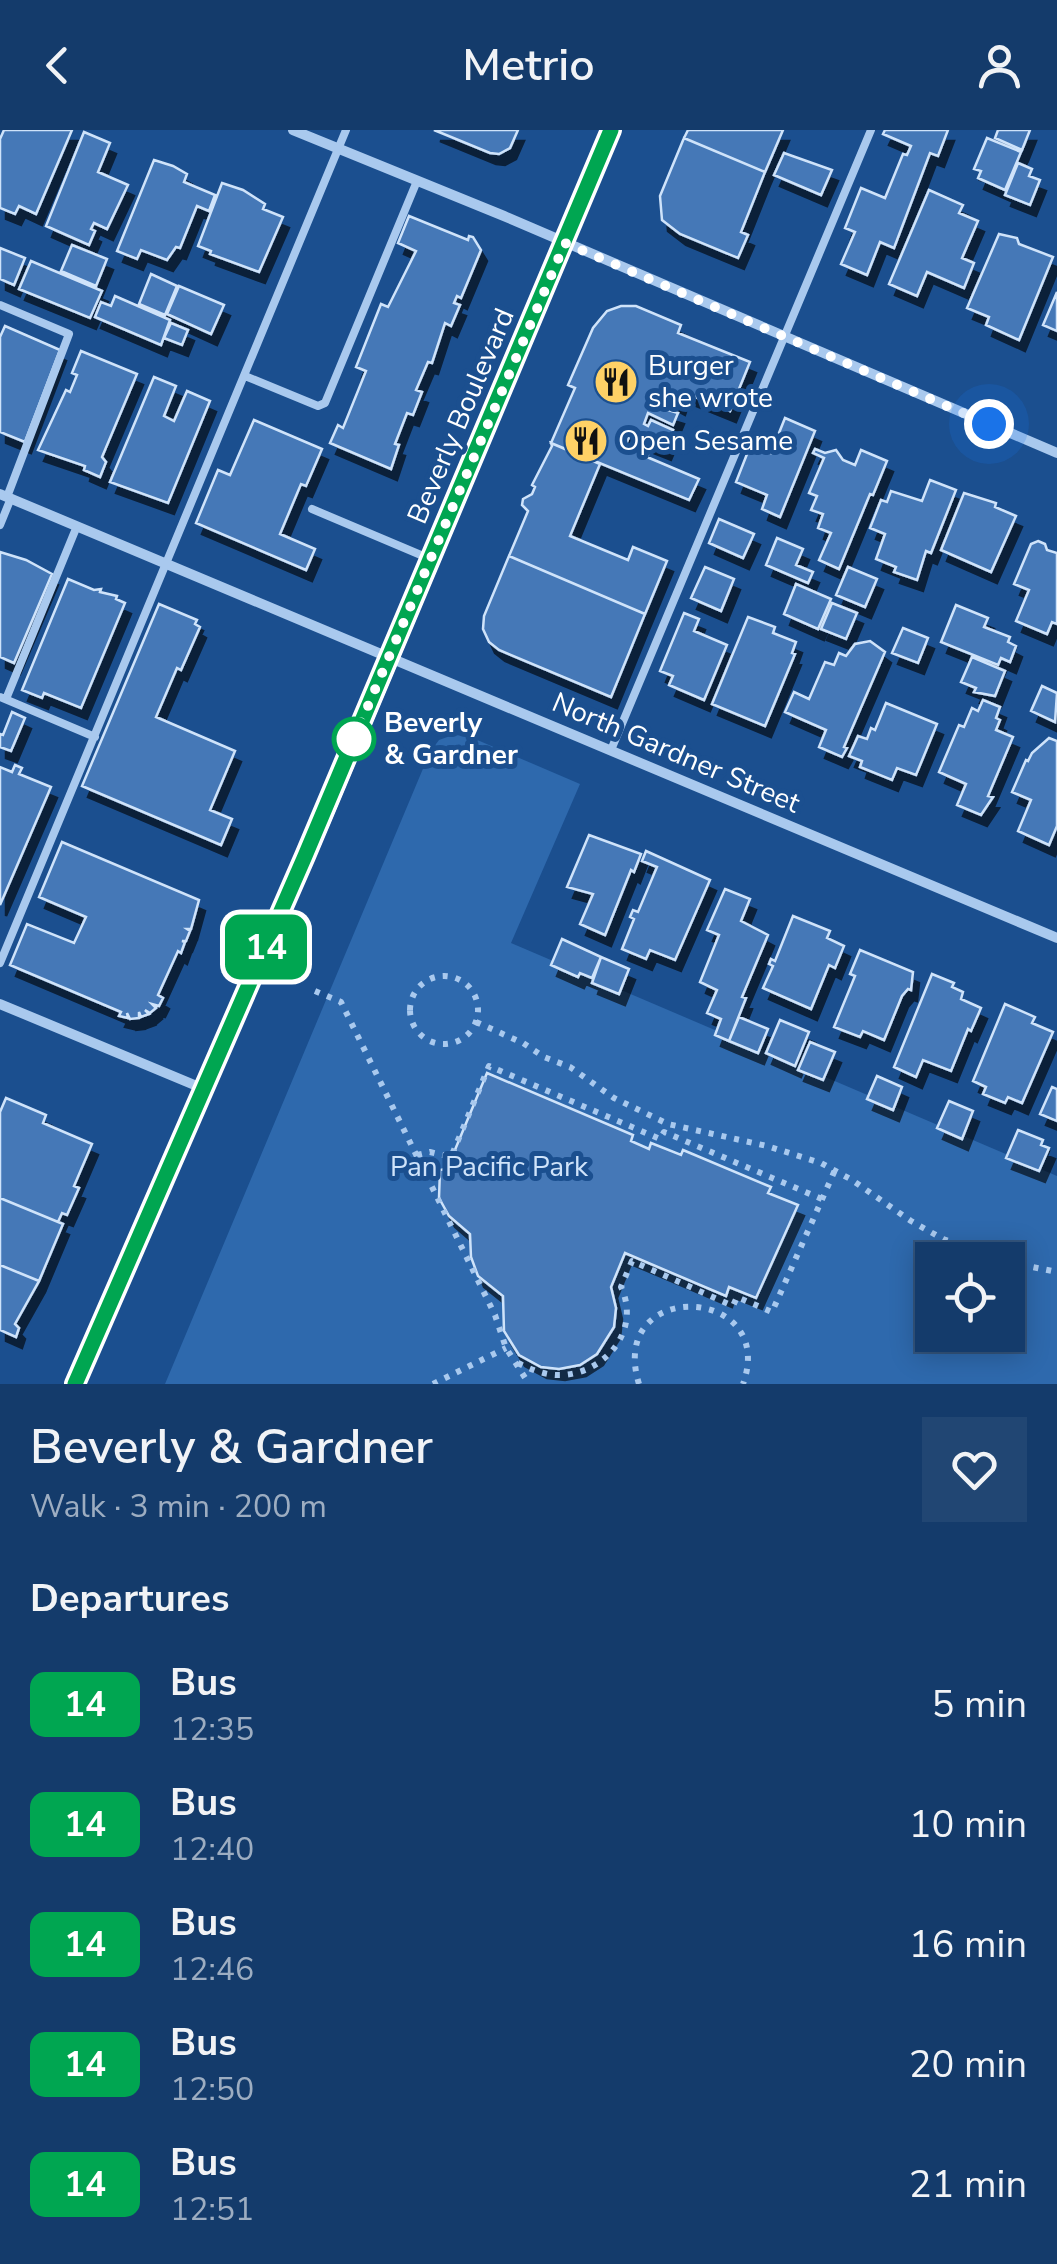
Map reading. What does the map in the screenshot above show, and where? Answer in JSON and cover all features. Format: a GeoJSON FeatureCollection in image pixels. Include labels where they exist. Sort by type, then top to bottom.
{"type":"FeatureCollection","features":[{"type":"Feature","properties":{"kind":"main road","name":"Beverly Boulevard"},"geometry":{"type":"LineString","coordinates":[[75,1384],[205,1089],[611,130]]}},
{"type":"Feature","properties":{"kind":"street"},"geometry":{"type":"LineString","coordinates":[[292,130],[1057,453]]}},
{"type":"Feature","properties":{"kind":"street","name":"North Gardner Street"},"geometry":{"type":"LineString","coordinates":[[6,496],[1057,938]]}},
{"type":"Feature","properties":{"kind":"street"},"geometry":{"type":"LineString","coordinates":[[0,1004],[205,1089]]}},
{"type":"Feature","properties":{"kind":"lane"},"geometry":{"type":"LineString","coordinates":[[0,963],[346,130]]}},
{"type":"Feature","properties":{"kind":"lane"},"geometry":{"type":"LineString","coordinates":[[611,750],[871,130]]}},
{"type":"Feature","properties":{"kind":"lane"},"geometry":{"type":"LineString","coordinates":[[245,376],[318,406],[325,403],[417,181]]}},
{"type":"Feature","properties":{"kind":"lane"},"geometry":{"type":"LineString","coordinates":[[0,305],[70,334],[6,496],[0,524]]}},
{"type":"Feature","properties":{"kind":"lane"},"geometry":{"type":"LineString","coordinates":[[312,509],[430,558]]}},
{"type":"Feature","properties":{"kind":"lane"},"geometry":{"type":"LineString","coordinates":[[77,526],[3,698],[95,737]]}},
{"type":"Feature","properties":{"kind":"path"},"geometry":{"type":"LineString","coordinates":[[439,976],[461,980],[476,998],[476,1022],[461,1040],[438,1044],[418,1032],[410,1010],[412,998],[427,980],[439,976]]}},
{"type":"Feature","properties":{"kind":"path"},"geometry":{"type":"LineString","coordinates":[[314,991],[341,1002],[495,1314],[506,1348],[529,1384]]}},
{"type":"Feature","properties":{"kind":"path"},"geometry":{"type":"LineString","coordinates":[[476,1022],[570,1066],[614,1098],[668,1124],[796,1154],[834,1170],[949,1242]]}},
{"type":"Feature","properties":{"kind":"path"},"geometry":{"type":"LineString","coordinates":[[416,1156],[430,1152],[451,1157],[489,1066],[660,1139],[668,1124]]}},
{"type":"Feature","properties":{"kind":"path"},"geometry":{"type":"LineString","coordinates":[[664,1132],[822,1199]]}},
{"type":"Feature","properties":{"kind":"path"},"geometry":{"type":"LineString","coordinates":[[518,1363],[548,1374],[579,1373],[611,1354],[624,1334],[627,1306],[621,1286],[632,1261],[733,1306],[737,1297],[772,1312],[834,1170]]}},
{"type":"Feature","properties":{"kind":"path"},"geometry":{"type":"LineString","coordinates":[[1025,1265],[1057,1272]]}},
{"type":"Feature","properties":{"kind":"path"},"geometry":{"type":"LineString","coordinates":[[712,1308],[716,1298]]}},
{"type":"Feature","properties":{"kind":"path"},"geometry":{"type":"LineString","coordinates":[[639,1384],[635,1368],[638,1340],[652,1320],[674,1307],[687,1305],[712,1308],[724,1315],[742,1337],[748,1364],[743,1384]]}},
{"type":"Feature","properties":{"kind":"path"},"geometry":{"type":"LineString","coordinates":[[624,1334],[638,1340]]}},
{"type":"Feature","properties":{"kind":"path"},"geometry":{"type":"LineString","coordinates":[[433,1384],[506,1348]]}},
{"type":"Feature","properties":{"kind":"green space","name":"Pan Pacific Park"},"geometry":{"type":"Polygon","coordinates":[[[453,735],[468,736],[580,784],[511,943],[1057,1176],[1057,1384],[165,1384],[430,752],[439,740],[453,735]]]}},
{"type":"Feature","properties":{"kind":"building"},"geometry":{"type":"Polygon","coordinates":[[[4,130],[72,130],[36,214],[19,206],[15,214],[0,208],[0,139],[4,130]]]}},
{"type":"Feature","properties":{"kind":"building"},"geometry":{"type":"Polygon","coordinates":[[[434,130],[518,130],[510,148],[499,154],[434,130]]]}},
{"type":"Feature","properties":{"kind":"building"},"geometry":{"type":"Polygon","coordinates":[[[688,130],[783,130],[765,172],[684,138],[688,130]]]}},
{"type":"Feature","properties":{"kind":"building"},"geometry":{"type":"Polygon","coordinates":[[[885,130],[948,130],[938,156],[930,153],[894,248],[880,242],[867,275],[841,264],[855,232],[845,228],[861,188],[885,198],[903,154],[907,155],[911,146],[883,134],[885,130]]]}},
{"type":"Feature","properties":{"kind":"building"},"geometry":{"type":"Polygon","coordinates":[[[998,130],[1030,130],[1022,150],[995,138],[998,130]]]}},
{"type":"Feature","properties":{"kind":"building"},"geometry":{"type":"Polygon","coordinates":[[[84,132],[110,143],[98,172],[128,185],[107,229],[94,223],[89,245],[46,226],[84,132]]]}},
{"type":"Feature","properties":{"kind":"building"},"geometry":{"type":"Polygon","coordinates":[[[684,138],[765,172],[741,232],[748,235],[738,258],[680,234],[662,220],[660,196],[684,138]]]}},
{"type":"Feature","properties":{"kind":"building"},"geometry":{"type":"Polygon","coordinates":[[[987,138],[1021,152],[1005,190],[978,178],[981,171],[974,169],[987,138]]]}},
{"type":"Feature","properties":{"kind":"building"},"geometry":{"type":"Polygon","coordinates":[[[784,153],[832,170],[821,195],[774,175],[784,153]]]}},
{"type":"Feature","properties":{"kind":"building"},"geometry":{"type":"Polygon","coordinates":[[[154,160],[187,174],[184,182],[215,195],[209,211],[197,206],[180,248],[176,247],[167,260],[141,250],[137,259],[117,251],[154,160]]]}},
{"type":"Feature","properties":{"kind":"building"},"geometry":{"type":"Polygon","coordinates":[[[1018,163],[1032,169],[1029,176],[1040,180],[1030,205],[1005,195],[1018,163]]]}},
{"type":"Feature","properties":{"kind":"building"},"geometry":{"type":"Polygon","coordinates":[[[222,183],[243,190],[265,204],[263,209],[283,217],[259,272],[198,246],[222,183]]]}},
{"type":"Feature","properties":{"kind":"building"},"geometry":{"type":"Polygon","coordinates":[[[929,190],[963,205],[959,213],[978,221],[962,258],[974,263],[964,288],[927,272],[917,296],[889,284],[929,190]]]}},
{"type":"Feature","properties":{"kind":"building"},"geometry":{"type":"Polygon","coordinates":[[[409,216],[468,240],[473,237],[481,250],[461,298],[457,296],[454,303],[460,305],[451,326],[445,323],[432,363],[428,362],[416,390],[422,392],[413,415],[407,413],[395,444],[399,445],[391,469],[330,443],[338,425],[343,428],[366,371],[356,367],[381,304],[388,307],[416,251],[398,243],[409,216]]]}},
{"type":"Feature","properties":{"kind":"building"},"geometry":{"type":"Polygon","coordinates":[[[999,234],[1017,238],[1019,244],[1053,257],[1019,340],[986,325],[989,317],[967,308],[999,234]]]}},
{"type":"Feature","properties":{"kind":"building"},"geometry":{"type":"Polygon","coordinates":[[[72,245],[107,259],[96,286],[61,271],[72,245]]]}},
{"type":"Feature","properties":{"kind":"building"},"geometry":{"type":"Polygon","coordinates":[[[0,248],[25,258],[14,285],[0,279],[0,248]]]}},
{"type":"Feature","properties":{"kind":"building"},"geometry":{"type":"Polygon","coordinates":[[[31,261],[102,291],[90,318],[19,289],[31,261]]]}},
{"type":"Feature","properties":{"kind":"building"},"geometry":{"type":"Polygon","coordinates":[[[151,274],[177,286],[165,315],[139,304],[151,274]]]}},
{"type":"Feature","properties":{"kind":"building"},"geometry":{"type":"Polygon","coordinates":[[[179,286],[224,305],[211,334],[167,314],[179,286]]]}},
{"type":"Feature","properties":{"kind":"building"},"geometry":{"type":"Polygon","coordinates":[[[1057,292],[1057,331],[1043,325],[1057,292]]]}},
{"type":"Feature","properties":{"kind":"building"},"geometry":{"type":"Polygon","coordinates":[[[115,296],[170,320],[161,345],[95,317],[101,302],[111,306],[115,296]]]}},
{"type":"Feature","properties":{"kind":"building"},"geometry":{"type":"Polygon","coordinates":[[[636,306],[681,325],[678,333],[750,362],[730,411],[683,392],[679,404],[657,392],[651,405],[678,413],[673,425],[648,413],[644,424],[648,426],[651,420],[673,430],[665,449],[630,435],[626,444],[699,479],[689,500],[551,443],[575,388],[568,385],[593,328],[607,311],[636,306]]]}},
{"type":"Feature","properties":{"kind":"building"},"geometry":{"type":"Polygon","coordinates":[[[171,323],[188,330],[182,345],[164,338],[171,323]]]}},
{"type":"Feature","properties":{"kind":"building"},"geometry":{"type":"Polygon","coordinates":[[[5,326],[60,350],[25,442],[0,432],[0,337],[5,326]]]}},
{"type":"Feature","properties":{"kind":"building"},"geometry":{"type":"Polygon","coordinates":[[[81,351],[137,374],[102,457],[106,462],[100,477],[84,470],[85,466],[38,450],[66,390],[70,392],[81,351]]]}},
{"type":"Feature","properties":{"kind":"building"},"geometry":{"type":"Polygon","coordinates":[[[154,377],[176,386],[164,416],[174,421],[187,391],[210,401],[168,503],[110,482],[154,377]]]}},
{"type":"Feature","properties":{"kind":"building"},"geometry":{"type":"Polygon","coordinates":[[[785,418],[815,431],[780,517],[762,509],[767,495],[736,482],[749,449],[771,453],[785,418]]]}},
{"type":"Feature","properties":{"kind":"building"},"geometry":{"type":"Polygon","coordinates":[[[254,420],[322,449],[306,486],[301,484],[280,534],[315,549],[306,570],[196,523],[218,470],[230,475],[254,420]]]}},
{"type":"Feature","properties":{"kind":"building"},"geometry":{"type":"Polygon","coordinates":[[[551,443],[600,464],[570,536],[628,560],[633,547],[667,561],[645,614],[509,556],[528,511],[522,505],[523,499],[532,494],[532,485],[551,443]]]}},
{"type":"Feature","properties":{"kind":"building"},"geometry":{"type":"Polygon","coordinates":[[[815,449],[825,453],[836,450],[843,460],[855,465],[861,450],[887,461],[839,569],[819,560],[831,533],[818,528],[823,514],[811,510],[817,496],[809,493],[824,458],[813,453],[815,449]]]}},
{"type":"Feature","properties":{"kind":"building"},"geometry":{"type":"Polygon","coordinates":[[[930,480],[956,490],[931,553],[926,551],[917,580],[894,572],[896,567],[876,559],[885,534],[870,528],[881,500],[887,502],[891,491],[922,501],[930,480]]]}},
{"type":"Feature","properties":{"kind":"building"},"geometry":{"type":"Polygon","coordinates":[[[964,493],[996,503],[995,507],[1016,516],[991,572],[941,550],[964,493]]]}},
{"type":"Feature","properties":{"kind":"building"},"geometry":{"type":"Polygon","coordinates":[[[719,519],[754,534],[743,558],[709,543],[719,519]]]}},
{"type":"Feature","properties":{"kind":"building"},"geometry":{"type":"Polygon","coordinates":[[[777,538],[803,549],[796,565],[813,572],[808,583],[766,565],[777,538]]]}},
{"type":"Feature","properties":{"kind":"building"},"geometry":{"type":"Polygon","coordinates":[[[1038,541],[1057,553],[1057,624],[1052,622],[1047,634],[1016,621],[1029,590],[1014,584],[1031,544],[1038,541]]]}},
{"type":"Feature","properties":{"kind":"building"},"geometry":{"type":"Polygon","coordinates":[[[0,552],[52,574],[14,663],[0,657],[0,552]]]}},
{"type":"Feature","properties":{"kind":"building"},"geometry":{"type":"Polygon","coordinates":[[[509,556],[645,614],[611,697],[499,650],[489,642],[483,629],[484,616],[509,556]]]}},
{"type":"Feature","properties":{"kind":"building"},"geometry":{"type":"Polygon","coordinates":[[[705,567],[734,579],[721,611],[691,598],[705,567]]]}},
{"type":"Feature","properties":{"kind":"building"},"geometry":{"type":"Polygon","coordinates":[[[848,567],[877,579],[865,607],[836,595],[848,567]]]}},
{"type":"Feature","properties":{"kind":"building"},"geometry":{"type":"Polygon","coordinates":[[[68,579],[101,589],[100,592],[117,596],[125,603],[81,708],[44,693],[42,698],[22,690],[68,579]]]}},
{"type":"Feature","properties":{"kind":"building"},"geometry":{"type":"Polygon","coordinates":[[[796,584],[831,599],[818,629],[784,614],[796,584]]]}},
{"type":"Feature","properties":{"kind":"building"},"geometry":{"type":"Polygon","coordinates":[[[832,603],[857,613],[846,639],[821,629],[832,603]]]}},
{"type":"Feature","properties":{"kind":"building"},"geometry":{"type":"Polygon","coordinates":[[[159,604],[197,620],[195,624],[200,627],[156,717],[235,751],[210,810],[232,819],[221,845],[82,786],[159,604]]]}},
{"type":"Feature","properties":{"kind":"building"},"geometry":{"type":"Polygon","coordinates":[[[956,605],[988,618],[984,627],[1010,637],[1008,642],[1016,646],[1010,662],[1001,658],[998,665],[941,642],[956,605]]]}},
{"type":"Feature","properties":{"kind":"building"},"geometry":{"type":"Polygon","coordinates":[[[684,613],[699,619],[694,631],[727,645],[704,700],[669,685],[673,676],[660,671],[684,613]]]}},
{"type":"Feature","properties":{"kind":"building"},"geometry":{"type":"Polygon","coordinates":[[[748,617],[775,627],[773,633],[796,642],[792,653],[795,654],[765,726],[712,704],[748,617]]]}},
{"type":"Feature","properties":{"kind":"building"},"geometry":{"type":"Polygon","coordinates":[[[903,628],[928,638],[918,663],[892,653],[903,628]]]}},
{"type":"Feature","properties":{"kind":"building"},"geometry":{"type":"Polygon","coordinates":[[[870,641],[885,652],[842,757],[819,747],[826,730],[785,712],[794,692],[809,699],[825,662],[834,665],[839,653],[846,656],[855,644],[870,641]]]}},
{"type":"Feature","properties":{"kind":"building"},"geometry":{"type":"Polygon","coordinates":[[[972,657],[1005,671],[995,696],[974,692],[976,688],[961,682],[972,657]]]}},
{"type":"Feature","properties":{"kind":"building"},"geometry":{"type":"Polygon","coordinates":[[[1042,686],[1057,693],[1055,722],[1031,711],[1042,686]]]}},
{"type":"Feature","properties":{"kind":"building"},"geometry":{"type":"Polygon","coordinates":[[[983,700],[1000,707],[996,730],[1013,737],[988,796],[993,797],[981,815],[957,805],[966,784],[939,772],[959,725],[964,727],[972,708],[978,711],[983,700]]]}},
{"type":"Feature","properties":{"kind":"building"},"geometry":{"type":"Polygon","coordinates":[[[886,703],[937,724],[916,775],[897,768],[892,780],[860,767],[862,761],[849,756],[858,736],[867,739],[871,728],[875,730],[886,703]]]}},
{"type":"Feature","properties":{"kind":"building"},"geometry":{"type":"Polygon","coordinates":[[[12,712],[25,718],[11,751],[0,747],[0,734],[3,735],[12,712]]]}},
{"type":"Feature","properties":{"kind":"building"},"geometry":{"type":"Polygon","coordinates":[[[1049,738],[1057,741],[1057,826],[1049,845],[1018,831],[1031,800],[1012,792],[1026,760],[1049,738]]]}},
{"type":"Feature","properties":{"kind":"building"},"geometry":{"type":"Polygon","coordinates":[[[15,765],[22,768],[19,774],[51,787],[0,905],[0,767],[12,772],[15,765]]]}},
{"type":"Feature","properties":{"kind":"building"},"geometry":{"type":"Polygon","coordinates":[[[589,835],[641,854],[605,935],[580,924],[593,894],[567,887],[589,835]]]}},
{"type":"Feature","properties":{"kind":"building"},"geometry":{"type":"Polygon","coordinates":[[[62,842],[199,900],[181,953],[178,951],[158,995],[163,998],[159,1006],[152,1004],[156,1008],[150,1013],[145,1010],[149,1014],[141,1017],[139,1012],[139,1018],[130,1019],[127,1013],[128,1018],[119,1016],[121,1012],[10,965],[27,924],[74,943],[86,917],[39,897],[62,842]]]}},
{"type":"Feature","properties":{"kind":"building"},"geometry":{"type":"Polygon","coordinates":[[[646,851],[710,880],[675,960],[650,950],[646,959],[622,949],[634,919],[630,917],[633,910],[638,912],[657,867],[642,861],[646,851]]]}},
{"type":"Feature","properties":{"kind":"building"},"geometry":{"type":"Polygon","coordinates":[[[725,889],[750,899],[741,921],[768,935],[729,1041],[715,1035],[721,1019],[707,1013],[717,990],[700,982],[719,935],[707,930],[725,889]]]}},
{"type":"Feature","properties":{"kind":"building"},"geometry":{"type":"Polygon","coordinates":[[[793,916],[830,931],[827,938],[844,946],[835,968],[829,965],[811,1009],[763,988],[773,966],[769,964],[771,959],[775,961],[793,916]]]}},
{"type":"Feature","properties":{"kind":"building"},"geometry":{"type":"Polygon","coordinates":[[[562,939],[601,957],[592,978],[580,973],[578,977],[551,965],[562,939]]]}},
{"type":"Feature","properties":{"kind":"building"},"geometry":{"type":"Polygon","coordinates":[[[860,950],[913,972],[911,990],[902,996],[884,1040],[863,1031],[860,1037],[834,1027],[855,976],[850,974],[860,950]]]}},
{"type":"Feature","properties":{"kind":"building"},"geometry":{"type":"Polygon","coordinates":[[[601,957],[629,969],[619,994],[592,983],[601,957]]]}},
{"type":"Feature","properties":{"kind":"building"},"geometry":{"type":"Polygon","coordinates":[[[932,974],[954,983],[952,987],[963,992],[961,999],[981,1008],[951,1071],[923,1060],[916,1077],[894,1067],[932,974]]]}},
{"type":"Feature","properties":{"kind":"building"},"geometry":{"type":"Polygon","coordinates":[[[1005,1004],[1035,1017],[1032,1023],[1053,1032],[1022,1103],[1008,1097],[1005,1103],[983,1094],[986,1087],[973,1081],[1005,1004]]]}},
{"type":"Feature","properties":{"kind":"building"},"geometry":{"type":"Polygon","coordinates":[[[739,1017],[768,1029],[758,1053],[729,1041],[739,1017]]]}},
{"type":"Feature","properties":{"kind":"building"},"geometry":{"type":"Polygon","coordinates":[[[780,1020],[809,1032],[795,1066],[766,1053],[780,1020]]]}},
{"type":"Feature","properties":{"kind":"building"},"geometry":{"type":"Polygon","coordinates":[[[810,1042],[835,1052],[823,1080],[798,1070],[810,1042]]]}},
{"type":"Feature","properties":{"kind":"building"},"geometry":{"type":"Polygon","coordinates":[[[487,1073],[633,1135],[631,1141],[649,1149],[651,1143],[681,1155],[683,1150],[771,1187],[768,1193],[798,1205],[756,1298],[729,1287],[726,1296],[625,1253],[611,1287],[616,1308],[614,1327],[597,1354],[580,1365],[559,1369],[541,1367],[519,1355],[504,1331],[503,1296],[478,1276],[471,1257],[470,1234],[449,1216],[439,1198],[440,1170],[451,1168],[487,1073]]]}},
{"type":"Feature","properties":{"kind":"building"},"geometry":{"type":"Polygon","coordinates":[[[877,1076],[902,1087],[893,1110],[867,1099],[877,1076]]]}},
{"type":"Feature","properties":{"kind":"building"},"geometry":{"type":"Polygon","coordinates":[[[1052,1087],[1057,1089],[1057,1121],[1040,1114],[1052,1087]]]}},
{"type":"Feature","properties":{"kind":"building"},"geometry":{"type":"Polygon","coordinates":[[[6,1098],[46,1115],[43,1123],[92,1144],[74,1186],[79,1188],[67,1215],[62,1213],[58,1222],[0,1198],[0,1112],[6,1098]]]}},
{"type":"Feature","properties":{"kind":"building"},"geometry":{"type":"Polygon","coordinates":[[[949,1101],[973,1111],[962,1139],[937,1128],[949,1101]]]}},
{"type":"Feature","properties":{"kind":"building"},"geometry":{"type":"Polygon","coordinates":[[[1018,1130],[1043,1140],[1041,1145],[1049,1148],[1039,1171],[1006,1158],[1018,1130]]]}},
{"type":"Feature","properties":{"kind":"building"},"geometry":{"type":"Polygon","coordinates":[[[0,1198],[63,1224],[39,1281],[0,1265],[0,1198]]]}},
{"type":"Feature","properties":{"kind":"building"},"geometry":{"type":"Polygon","coordinates":[[[0,1265],[39,1281],[15,1324],[19,1328],[16,1337],[0,1330],[0,1265]]]}},
{"type":"Feature","properties":{"kind":"bus line","name":"14"},"geometry":{"type":"LineString","coordinates":[[75,1384],[305,856],[611,130]]}},
{"type":"Feature","properties":{"kind":"place","name":"Burger she wrote"},"geometry":{"type":"Point","coordinates":[616,382]}},
{"type":"Feature","properties":{"kind":"place","name":"Open Sesame"},"geometry":{"type":"Point","coordinates":[586,441]}},
{"type":"Feature","properties":{"kind":"place","name":"Beverly & Gardner"},"geometry":{"type":"Point","coordinates":[354,739]}},
{"type":"Feature","properties":{"kind":"route"},"geometry":{"type":"LineString","coordinates":[[354,739],[565,243],[989,424]]}}]}
